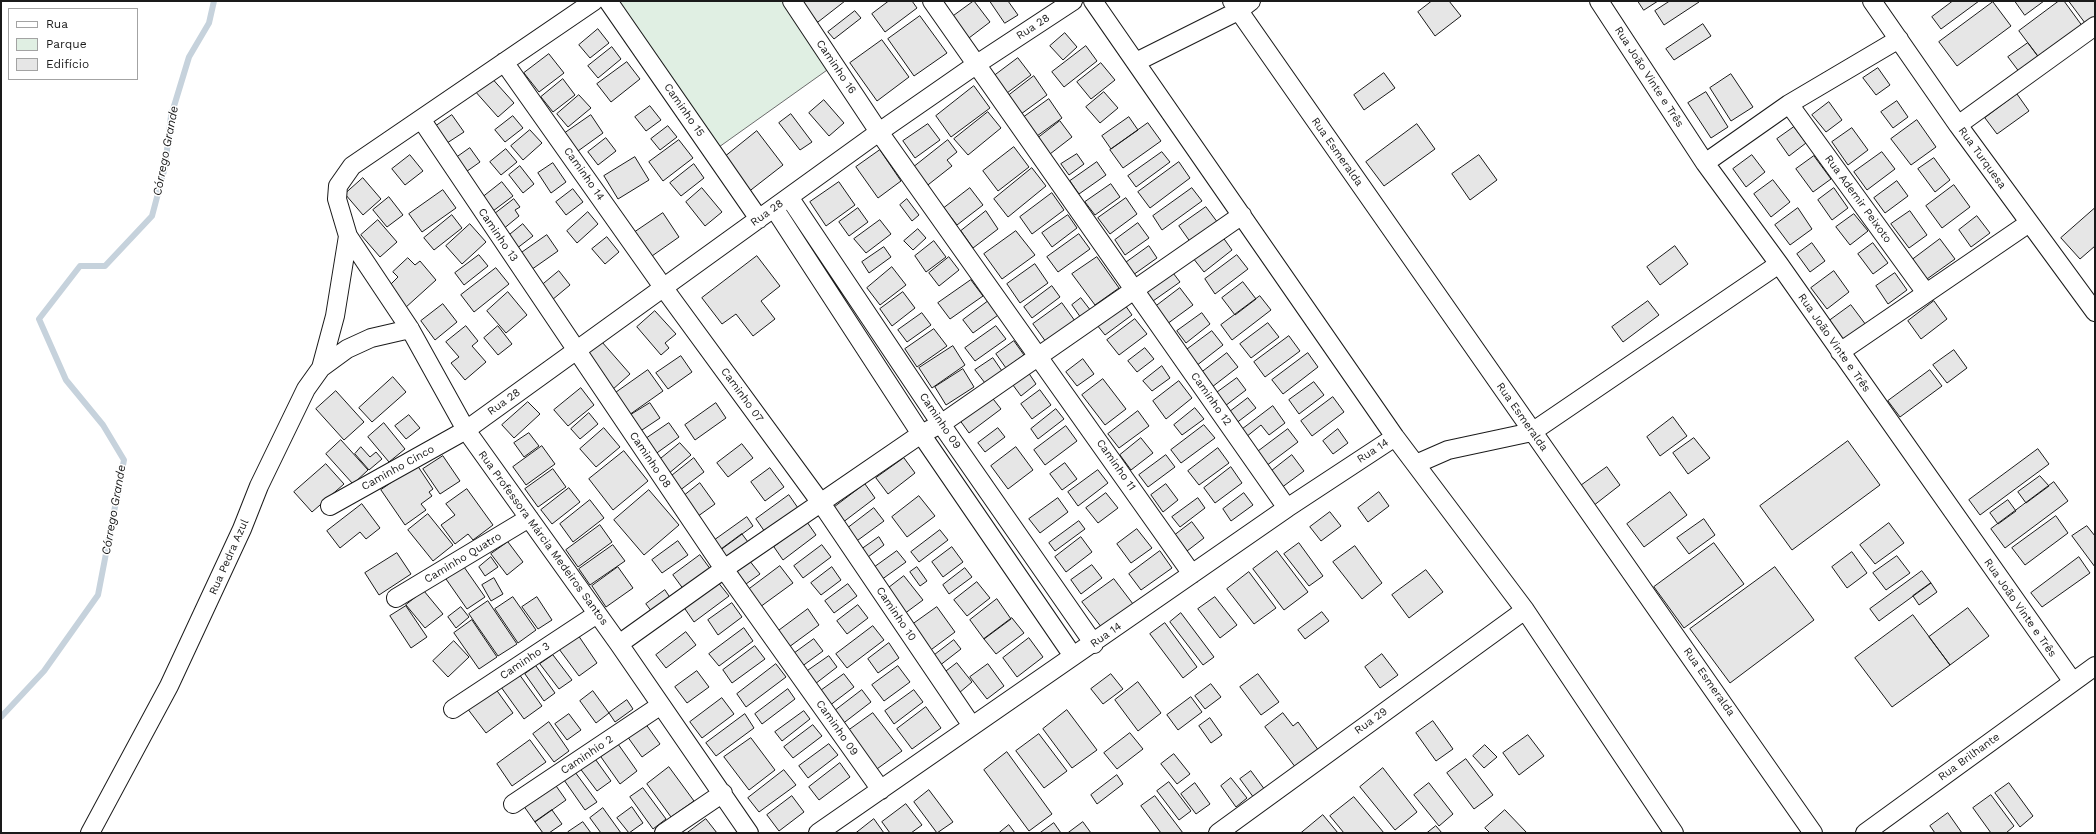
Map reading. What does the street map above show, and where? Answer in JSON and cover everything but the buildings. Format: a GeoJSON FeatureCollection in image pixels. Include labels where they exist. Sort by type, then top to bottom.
{"type":"FeatureCollection","features":[{"type":"Feature","properties":{"kind":"street"},"geometry":{"type":"LineString","coordinates":[[321,368],[334,316],[348,236],[337,200],[338,186],[344,175],[352,166],[594,1]]}},
{"type":"Feature","properties":{"kind":"street","name":"Caminho 15"},"geometry":{"type":"LineString","coordinates":[[608,1],[759,219]]}},
{"type":"Feature","properties":{"kind":"street","name":"Caminho 16"},"geometry":{"type":"LineString","coordinates":[[792,1],[880,132],[1039,356]]}},
{"type":"Feature","properties":{"kind":"street","name":"Caminho 12"},"geometry":{"type":"LineString","coordinates":[[932,1],[1136,289],[1287,508]]}},
{"type":"Feature","properties":{"kind":"street","name":"Rua 28"},"geometry":{"type":"LineString","coordinates":[[466,430],[575,350],[880,132],[977,64],[1073,1]]}},
{"type":"Feature","properties":{"kind":"street"},"geometry":{"type":"LineString","coordinates":[[1093,1],[1395,437],[1525,610],[1671,832]]}},
{"type":"Feature","properties":{"kind":"street","name":"Rua João Vinte e Três"},"geometry":{"type":"LineString","coordinates":[[1599,1],[1705,163],[1779,264],[2073,682]]}},
{"type":"Feature","properties":{"kind":"street","name":"Rua Turquesa"},"geometry":{"type":"LineString","coordinates":[[1872,1],[1958,125],[2095,312]]}},
{"type":"Feature","properties":{"kind":"street"},"geometry":{"type":"LineString","coordinates":[[1136,62],[1241,4]]}},
{"type":"Feature","properties":{"kind":"street","name":"Rua Esmeralda"},"geometry":{"type":"LineString","coordinates":[[1241,4],[1532,432],[1690,655],[1813,833]]}},
{"type":"Feature","properties":{"kind":"street"},"geometry":{"type":"LineString","coordinates":[[1958,125],[2095,26]]}},
{"type":"Feature","properties":{"kind":"street"},"geometry":{"type":"LineString","coordinates":[[1705,163],[1789,104],[1899,39]]}},
{"type":"Feature","properties":{"kind":"street","name":"Caminho 14"},"geometry":{"type":"LineString","coordinates":[[504,62],[663,287]]}},
{"type":"Feature","properties":{"kind":"street","name":"Rua Ademir Peixoto"},"geometry":{"type":"LineString","coordinates":[[1789,104],[1926,293]]}},
{"type":"Feature","properties":{"kind":"street","name":"Caminho 13"},"geometry":{"type":"LineString","coordinates":[[420,119],[575,350]]}},
{"type":"Feature","properties":{"kind":"street","name":"Caminho 09"},"geometry":{"type":"LineString","coordinates":[[781,202],[941,424],[1094,644]]}},
{"type":"Feature","properties":{"kind":"street","name":"Caminho 09"},"geometry":{"type":"LineString","coordinates":[[781,202],[921,434],[1073,656]]}},
{"type":"Feature","properties":{"kind":"street"},"geometry":{"type":"LineString","coordinates":[[619,644],[724,569],[921,434],[941,424],[1242,215]]}},
{"type":"Feature","properties":{"kind":"street"},"geometry":{"type":"LineString","coordinates":[[1840,352],[2029,223]]}},
{"type":"Feature","properties":{"kind":"street","name":"Rua Professora Márcia Medeiros Santos"},"geometry":{"type":"LineString","coordinates":[[348,236],[410,329],[466,430],[619,644],[723,793],[749,833]]}},
{"type":"Feature","properties":{"kind":"street"},"geometry":{"type":"LineString","coordinates":[[1416,464],[1448,450],[1532,432],[1779,264]]}},
{"type":"Feature","properties":{"kind":"street","name":"Caminho 07"},"geometry":{"type":"LineString","coordinates":[[663,287],[820,503]]}},
{"type":"Feature","properties":{"kind":"street","name":"Rua Pedra Azul"},"geometry":{"type":"LineString","coordinates":[[90,833],[169,686],[242,529],[259,486],[284,431],[306,389],[321,368],[346,349],[371,338],[410,329]]}},
{"type":"Feature","properties":{"kind":"street","name":"Caminho 08"},"geometry":{"type":"LineString","coordinates":[[575,350],[724,569]]}},
{"type":"Feature","properties":{"kind":"street","name":"Caminho 11"},"geometry":{"type":"LineString","coordinates":[[1039,356],[1192,574]]}},
{"type":"Feature","properties":{"kind":"street","name":"Caminho Cinco"},"geometry":{"type":"LineString","coordinates":[[330,506],[466,430]]}},
{"type":"Feature","properties":{"kind":"street","name":"Rua 14"},"geometry":{"type":"LineString","coordinates":[[818,833],[1073,656],[1094,644],[1287,508],[1395,437]]}},
{"type":"Feature","properties":{"kind":"street","name":"Caminho 10"},"geometry":{"type":"LineString","coordinates":[[820,503],[972,726]]}},
{"type":"Feature","properties":{"kind":"street","name":"Caminho Quatro"},"geometry":{"type":"LineString","coordinates":[[396,598],[529,518]]}},
{"type":"Feature","properties":{"kind":"street","name":"Caminho 09"},"geometry":{"type":"LineString","coordinates":[[724,569],[881,790]]}},
{"type":"Feature","properties":{"kind":"street","name":"Rua 29"},"geometry":{"type":"LineString","coordinates":[[1218,833],[1525,610]]}},
{"type":"Feature","properties":{"kind":"street","name":"Caminho 3"},"geometry":{"type":"LineString","coordinates":[[453,709],[597,614]]}},
{"type":"Feature","properties":{"kind":"street","name":"Rua Brilhante"},"geometry":{"type":"LineString","coordinates":[[1865,833],[2095,666]]}},
{"type":"Feature","properties":{"kind":"street","name":"Caminhio 2"},"geometry":{"type":"LineString","coordinates":[[512,804],[661,705]]}},
{"type":"Feature","properties":{"kind":"street"},"geometry":{"type":"LineString","coordinates":[[664,833],[723,793]]}},
{"type":"Feature","properties":{"kind":"green space"},"geometry":{"type":"Polygon","coordinates":[[[615,1],[793,1],[837,63],[719,147],[615,1]]]}},
{"type":"Feature","properties":{"kind":"waterway","name":"Córrego Grande"},"geometry":{"type":"LineString","coordinates":[[1,717],[44,671],[98,595],[124,460],[103,425],[66,380],[39,319],[80,266],[105,266],[152,216],[165,167],[171,116],[189,57],[209,23],[214,1]]}}]}
